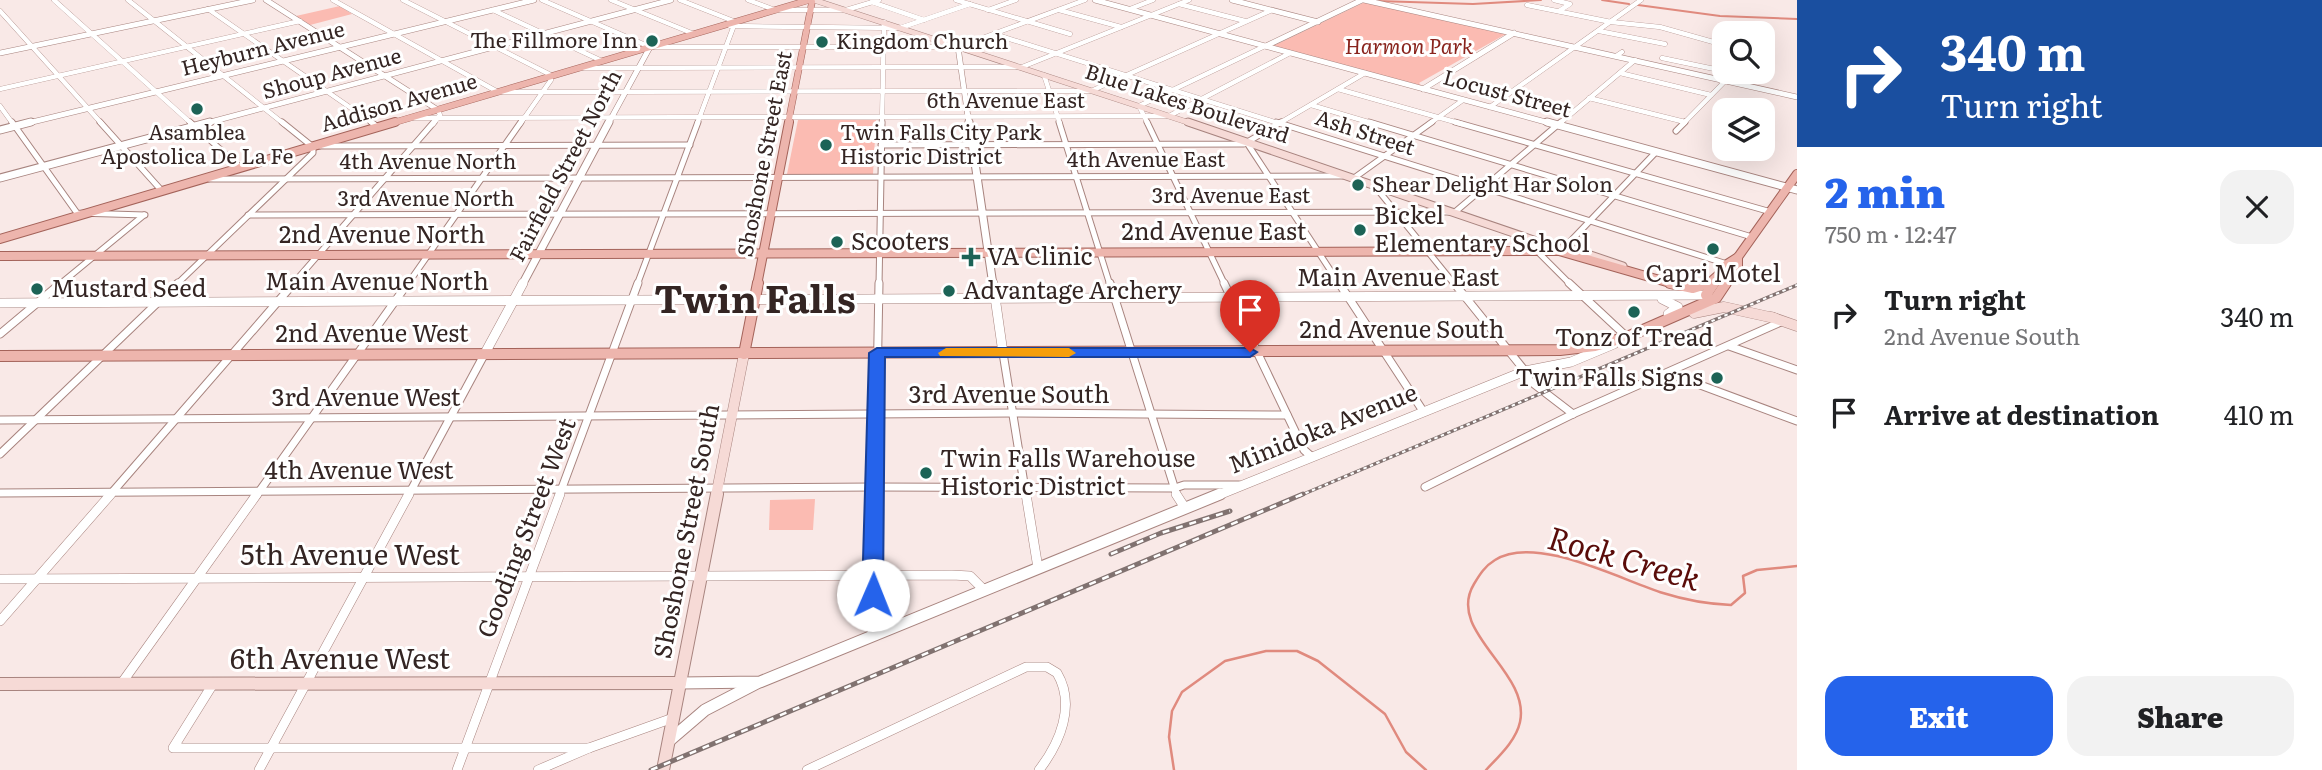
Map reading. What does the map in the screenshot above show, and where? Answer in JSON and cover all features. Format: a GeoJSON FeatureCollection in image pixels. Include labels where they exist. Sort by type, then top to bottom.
{"type":"FeatureCollection","features":[{"type":"Feature","properties":{"kind":"main road","name":"Blue Lakes Boulevard"},"geometry":{"type":"LineString","coordinates":[[820,0],[884,25],[900,27],[1022,67],[1565,250]]}},
{"type":"Feature","properties":{"kind":"main road","name":"Addison Avenue"},"geometry":{"type":"LineString","coordinates":[[0,239],[811,1]]}},
{"type":"Feature","properties":{"kind":"main road","name":"Blue Lakes Boulevard"},"geometry":{"type":"LineString","coordinates":[[811,1],[845,9]]}},
{"type":"Feature","properties":{"kind":"main road","name":"Shoshone Street East"},"geometry":{"type":"LineString","coordinates":[[754,300],[796,92],[811,1]]}},
{"type":"Feature","properties":{"kind":"main road"},"geometry":{"type":"LineString","coordinates":[[1664,281],[1694,288],[1704,287],[1738,257],[1770,212],[1792,189],[1797,174]]}},
{"type":"Feature","properties":{"kind":"main road","name":"2nd Avenue East"},"geometry":{"type":"LineString","coordinates":[[764,253],[1565,250],[1664,281]]}},
{"type":"Feature","properties":{"kind":"main road","name":"2nd Avenue North"},"geometry":{"type":"LineString","coordinates":[[0,256],[764,253]]}},
{"type":"Feature","properties":{"kind":"main road"},"geometry":{"type":"LineString","coordinates":[[1711,297],[1738,267],[1738,257]]}},
{"type":"Feature","properties":{"kind":"main road"},"geometry":{"type":"LineString","coordinates":[[1711,297],[1726,267]]}},
{"type":"Feature","properties":{"kind":"main road"},"geometry":{"type":"LineString","coordinates":[[1664,281],[1797,326]]}},
{"type":"Feature","properties":{"kind":"main road","name":"2nd Avenue South"},"geometry":{"type":"LineString","coordinates":[[744,354],[1576,349],[1632,334],[1711,297]]}},
{"type":"Feature","properties":{"kind":"main road","name":"Shoshone Street South"},"geometry":{"type":"LineString","coordinates":[[663,770],[754,300]]}},
{"type":"Feature","properties":{"kind":"main road"},"geometry":{"type":"LineString","coordinates":[[1632,334],[1712,307],[1728,306],[1779,320]]}},
{"type":"Feature","properties":{"kind":"main road","name":"2nd Avenue West"},"geometry":{"type":"LineString","coordinates":[[0,356],[744,354]]}},
{"type":"Feature","properties":{"kind":"main road","name":"6th Avenue West"},"geometry":{"type":"LineString","coordinates":[[0,684],[680,683]]}},
{"type":"Feature","properties":{"kind":"street"},"geometry":{"type":"LineString","coordinates":[[54,0],[124,60],[241,168]]}},
{"type":"Feature","properties":{"kind":"street"},"geometry":{"type":"LineString","coordinates":[[128,0],[313,147],[690,145]]}},
{"type":"Feature","properties":{"kind":"street"},"geometry":{"type":"LineString","coordinates":[[0,53],[253,0]]}},
{"type":"Feature","properties":{"kind":"street"},"geometry":{"type":"LineString","coordinates":[[0,621],[440,115],[438,110],[266,0]]}},
{"type":"Feature","properties":{"kind":"street"},"geometry":{"type":"LineString","coordinates":[[333,0],[498,92],[1091,91],[1272,10]]}},
{"type":"Feature","properties":{"kind":"street"},"geometry":{"type":"LineString","coordinates":[[121,684],[358,355],[551,80],[551,76],[402,0]]}},
{"type":"Feature","properties":{"kind":"street","name":"Heyburn Avenue"},"geometry":{"type":"LineString","coordinates":[[0,130],[534,0]]}},
{"type":"Feature","properties":{"kind":"street"},"geometry":{"type":"LineString","coordinates":[[542,0],[650,47],[958,47],[1085,0]]}},
{"type":"Feature","properties":{"kind":"street"},"geometry":{"type":"LineString","coordinates":[[611,0],[694,34]]}},
{"type":"Feature","properties":{"kind":"street","name":"Shoup Avenue"},"geometry":{"type":"LineString","coordinates":[[0,178],[671,0]]}},
{"type":"Feature","properties":{"kind":"street"},"geometry":{"type":"LineString","coordinates":[[680,0],[731,25],[884,25],[872,634]]}},
{"type":"Feature","properties":{"kind":"street"},"geometry":{"type":"LineString","coordinates":[[748,0],[775,10],[811,11],[845,9],[879,0]]}},
{"type":"Feature","properties":{"kind":"street"},"geometry":{"type":"LineString","coordinates":[[956,0],[1070,34]]}},
{"type":"Feature","properties":{"kind":"street"},"geometry":{"type":"LineString","coordinates":[[988,10],[1016,0]]}},
{"type":"Feature","properties":{"kind":"street","name":"Locust Street"},"geometry":{"type":"LineString","coordinates":[[1095,0],[1792,189]]}},
{"type":"Feature","properties":{"kind":"street"},"geometry":{"type":"LineString","coordinates":[[1130,9],[1153,0]]}},
{"type":"Feature","properties":{"kind":"street"},"geometry":{"type":"LineString","coordinates":[[579,68],[1022,67],[1189,0]]}},
{"type":"Feature","properties":{"kind":"street"},"geometry":{"type":"LineString","coordinates":[[1232,0],[1318,22]]}},
{"type":"Feature","properties":{"kind":"street"},"geometry":{"type":"LineString","coordinates":[[1246,4],[1254,0]]}},
{"type":"Feature","properties":{"kind":"street"},"geometry":{"type":"LineString","coordinates":[[1312,457],[1304,450],[1139,106],[1363,0],[1712,78]]}},
{"type":"Feature","properties":{"kind":"street"},"geometry":{"type":"LineString","coordinates":[[1554,0],[1570,4],[1559,12]]}},
{"type":"Feature","properties":{"kind":"street"},"geometry":{"type":"LineString","coordinates":[[1490,107],[1641,0]]}},
{"type":"Feature","properties":{"kind":"street"},"geometry":{"type":"LineString","coordinates":[[872,2],[924,20]]}},
{"type":"Feature","properties":{"kind":"street"},"geometry":{"type":"LineString","coordinates":[[900,27],[970,4]]}},
{"type":"Feature","properties":{"kind":"street"},"geometry":{"type":"LineString","coordinates":[[1179,4],[1245,22]]}},
{"type":"Feature","properties":{"kind":"street"},"geometry":{"type":"LineString","coordinates":[[1527,5],[1611,22],[1672,29],[1712,41]]}},
{"type":"Feature","properties":{"kind":"street"},"geometry":{"type":"LineString","coordinates":[[208,9],[378,127]]}},
{"type":"Feature","properties":{"kind":"street"},"geometry":{"type":"LineString","coordinates":[[493,10],[602,61]]}},
{"type":"Feature","properties":{"kind":"street"},"geometry":{"type":"LineString","coordinates":[[1059,10],[1122,27]]}},
{"type":"Feature","properties":{"kind":"street"},"geometry":{"type":"LineString","coordinates":[[0,11],[162,191]]}},
{"type":"Feature","properties":{"kind":"street"},"geometry":{"type":"LineString","coordinates":[[0,89],[300,21]]}},
{"type":"Feature","properties":{"kind":"street","name":"Gooding Street West"},"geometry":{"type":"LineString","coordinates":[[457,770],[666,214],[726,47],[731,25]]}},
{"type":"Feature","properties":{"kind":"street"},"geometry":{"type":"LineString","coordinates":[[1599,31],[1665,44]]}},
{"type":"Feature","properties":{"kind":"street"},"geometry":{"type":"LineString","coordinates":[[1423,89],[1514,33]]}},
{"type":"Feature","properties":{"kind":"street","name":"Ash Street"},"geometry":{"type":"LineString","coordinates":[[994,34],[1483,187],[1726,267]]}},
{"type":"Feature","properties":{"kind":"street","name":"Fairfield Street North"},"geometry":{"type":"LineString","coordinates":[[484,355],[650,47]]}},
{"type":"Feature","properties":{"kind":"street"},"geometry":{"type":"LineString","coordinates":[[958,47],[1038,568]]}},
{"type":"Feature","properties":{"kind":"street"},"geometry":{"type":"LineString","coordinates":[[1616,56],[1622,52]]}},
{"type":"Feature","properties":{"kind":"street","name":"6th Avenue East"},"geometry":{"type":"LineString","coordinates":[[410,118],[1169,116],[1290,53]]}},
{"type":"Feature","properties":{"kind":"street"},"geometry":{"type":"LineString","coordinates":[[1662,58],[1712,69]]}},
{"type":"Feature","properties":{"kind":"street"},"geometry":{"type":"LineString","coordinates":[[1455,212],[1635,60]]}},
{"type":"Feature","properties":{"kind":"street"},"geometry":{"type":"LineString","coordinates":[[1620,73],[1711,95]]}},
{"type":"Feature","properties":{"kind":"street"},"geometry":{"type":"LineString","coordinates":[[881,145],[1247,143],[1365,74]]}},
{"type":"Feature","properties":{"kind":"street"},"geometry":{"type":"LineString","coordinates":[[1044,75],[1175,488],[1185,508]]}},
{"type":"Feature","properties":{"kind":"street"},"geometry":{"type":"LineString","coordinates":[[1676,131],[1721,84]]}},
{"type":"Feature","properties":{"kind":"street"},"geometry":{"type":"LineString","coordinates":[[1738,84],[1797,97]]}},
{"type":"Feature","properties":{"kind":"street"},"geometry":{"type":"LineString","coordinates":[[1338,89],[1770,212]]}},
{"type":"Feature","properties":{"kind":"street"},"geometry":{"type":"LineString","coordinates":[[1589,98],[1685,122]]}},
{"type":"Feature","properties":{"kind":"street"},"geometry":{"type":"LineString","coordinates":[[1350,177],[1462,100]]}},
{"type":"Feature","properties":{"kind":"street"},"geometry":{"type":"LineString","coordinates":[[1311,105],[1752,237]]}},
{"type":"Feature","properties":{"kind":"street"},"geometry":{"type":"LineString","coordinates":[[0,106],[77,213],[145,215],[0,334]]}},
{"type":"Feature","properties":{"kind":"street"},"geometry":{"type":"LineString","coordinates":[[1247,143],[1423,411]]}},
{"type":"Feature","properties":{"kind":"street"},"geometry":{"type":"LineString","coordinates":[[0,454],[313,153],[313,147]]}},
{"type":"Feature","properties":{"kind":"street"},"geometry":{"type":"LineString","coordinates":[[1565,250],[1656,152]]}},
{"type":"Feature","properties":{"kind":"street","name":"4th Avenue East"},"geometry":{"type":"LineString","coordinates":[[779,177],[1350,177]]}},
{"type":"Feature","properties":{"kind":"street","name":"4th Avenue North"},"geometry":{"type":"LineString","coordinates":[[204,179],[779,177]]}},
{"type":"Feature","properties":{"kind":"street"},"geometry":{"type":"LineString","coordinates":[[1373,184],[1528,376],[1573,414]]}},
{"type":"Feature","properties":{"kind":"street","name":"3rd Avenue East"},"geometry":{"type":"LineString","coordinates":[[772,213],[1455,212]]}},
{"type":"Feature","properties":{"kind":"street","name":"3rd Avenue North"},"geometry":{"type":"LineString","coordinates":[[248,215],[772,213]]}},
{"type":"Feature","properties":{"kind":"street"},"geometry":{"type":"LineString","coordinates":[[1519,233],[1583,297],[1632,334]]}},
{"type":"Feature","properties":{"kind":"street","name":"Minidoka Avenue"},"geometry":{"type":"LineString","coordinates":[[680,683],[760,682],[872,634],[1509,377],[1528,376],[1580,359],[1678,308],[1665,299],[1647,297]]}},
{"type":"Feature","properties":{"kind":"street","name":"Main Avenue East"},"geometry":{"type":"LineString","coordinates":[[754,300],[1711,297]]}},
{"type":"Feature","properties":{"kind":"street","name":"Main Avenue North"},"geometry":{"type":"LineString","coordinates":[[0,303],[754,300]]}},
{"type":"Feature","properties":{"kind":"street"},"geometry":{"type":"LineString","coordinates":[[1424,487],[1573,414],[1730,346],[1779,320]]}},
{"type":"Feature","properties":{"kind":"street"},"geometry":{"type":"LineString","coordinates":[[1730,346],[1797,370]]}},
{"type":"Feature","properties":{"kind":"street"},"geometry":{"type":"LineString","coordinates":[[259,770],[484,355]]}},
{"type":"Feature","properties":{"kind":"street"},"geometry":{"type":"LineString","coordinates":[[1668,373],[1797,421]]}},
{"type":"Feature","properties":{"kind":"street","name":"3rd Avenue South"},"geometry":{"type":"LineString","coordinates":[[732,416],[1287,415]]}},
{"type":"Feature","properties":{"kind":"street","name":"3rd Avenue West"},"geometry":{"type":"LineString","coordinates":[[0,420],[732,416]]}},
{"type":"Feature","properties":{"kind":"street","name":"4th Avenue West"},"geometry":{"type":"LineString","coordinates":[[0,493],[874,487],[1175,488],[1184,485],[1243,485]]}},
{"type":"Feature","properties":{"kind":"street","name":"5th Avenue West"},"geometry":{"type":"LineString","coordinates":[[0,579],[873,575],[970,576],[983,589]]}},
{"type":"Feature","properties":{"kind":"street"},"geometry":{"type":"LineString","coordinates":[[807,770],[1026,667],[1044,666],[1058,674],[1065,694],[1065,716],[1054,749],[1039,770]]}},
{"type":"Feature","properties":{"kind":"street"},"geometry":{"type":"LineString","coordinates":[[669,741],[705,710],[760,682]]}},
{"type":"Feature","properties":{"kind":"street"},"geometry":{"type":"LineString","coordinates":[[214,684],[173,748],[589,748]]}},
{"type":"Feature","properties":{"kind":"street"},"geometry":{"type":"LineString","coordinates":[[538,770],[589,748],[673,718]]}},
{"type":"Feature","properties":{"kind":"green space","name":"Harmon Park"},"geometry":{"type":"Polygon","coordinates":[[[1365,2],[1506,34],[1419,83],[1422,86],[1273,46],[1365,2]]]}},
{"type":"Feature","properties":{"kind":"green space"},"geometry":{"type":"Polygon","coordinates":[[[340,6],[352,14],[310,25],[296,16],[340,6]]]}},
{"type":"Feature","properties":{"kind":"green space"},"geometry":{"type":"Polygon","coordinates":[[[798,120],[876,120],[873,174],[787,174],[798,120]]]}},
{"type":"Feature","properties":{"kind":"green space"},"geometry":{"type":"Polygon","coordinates":[[[815,499],[813,530],[769,530],[770,500],[815,499]]]}},
{"type":"Feature","properties":{"kind":"waterway"},"geometry":{"type":"LineString","coordinates":[[1378,1],[1473,4],[1541,0]]}},
{"type":"Feature","properties":{"kind":"waterway"},"geometry":{"type":"LineString","coordinates":[[1602,0],[1629,4]]}},
{"type":"Feature","properties":{"kind":"waterway"},"geometry":{"type":"LineString","coordinates":[[1638,5],[1720,16],[1797,19]]}},
{"type":"Feature","properties":{"kind":"waterway","name":"Rock Creek"},"geometry":{"type":"LineString","coordinates":[[1486,770],[1511,742],[1520,722],[1520,703],[1513,686],[1470,619],[1468,602],[1474,584],[1495,560],[1512,553],[1533,552],[1555,556],[1671,595],[1731,605],[1745,593],[1743,576],[1757,570],[1797,566]]}},
{"type":"Feature","properties":{"kind":"waterway","name":"Rock Creek"},"geometry":{"type":"LineString","coordinates":[[1174,770],[1169,737],[1172,711],[1182,692],[1225,661],[1266,651],[1297,651],[1318,661],[1385,714],[1406,752],[1426,770]]}},
{"type":"Feature","properties":{"kind":"railway"},"geometry":{"type":"LineString","coordinates":[[1299,496],[1797,285]]}},
{"type":"Feature","properties":{"kind":"railway"},"geometry":{"type":"LineString","coordinates":[[651,770],[1303,494]]}},
{"type":"Feature","properties":{"kind":"railway"},"geometry":{"type":"LineString","coordinates":[[1111,554],[1161,533],[1230,511]]}},
{"type":"Feature","properties":{"kind":"slow traffic"},"geometry":{"type":"LineString","coordinates":[[946,353],[1069,353]]}},
{"type":"Feature","properties":{"kind":"place","name":"The Fillmore Inn"},"geometry":{"type":"Point","coordinates":[652,41]}},
{"type":"Feature","properties":{"kind":"place","name":"Kingdom Church"},"geometry":{"type":"Point","coordinates":[822,42]}},
{"type":"Feature","properties":{"kind":"place","name":"Asamblea Apostolica De La Fe"},"geometry":{"type":"Point","coordinates":[197,109]}},
{"type":"Feature","properties":{"kind":"place","name":"Twin Falls City Park Historic District"},"geometry":{"type":"Point","coordinates":[826,145]}},
{"type":"Feature","properties":{"kind":"place","name":"Shear Delight Har Solon"},"geometry":{"type":"Point","coordinates":[1358,185]}},
{"type":"Feature","properties":{"kind":"place","name":"Bickel Elementary School"},"geometry":{"type":"Point","coordinates":[1360,230]}},
{"type":"Feature","properties":{"kind":"place","name":"Scooters"},"geometry":{"type":"Point","coordinates":[837,242]}},
{"type":"Feature","properties":{"kind":"place","name":"Capri Motel"},"geometry":{"type":"Point","coordinates":[1713,249]}},
{"type":"Feature","properties":{"kind":"place","name":"VA Clinic"},"geometry":{"type":"Point","coordinates":[971,257]}},
{"type":"Feature","properties":{"kind":"place","name":"Mustard Seed"},"geometry":{"type":"Point","coordinates":[37,289]}},
{"type":"Feature","properties":{"kind":"place","name":"Advantage Archery"},"geometry":{"type":"Point","coordinates":[949,291]}},
{"type":"Feature","properties":{"kind":"place","name":"Tonz of Tread"},"geometry":{"type":"Point","coordinates":[1634,312]}},
{"type":"Feature","properties":{"kind":"place","name":"Twin Falls Signs"},"geometry":{"type":"Point","coordinates":[1717,378]}},
{"type":"Feature","properties":{"kind":"place","name":"Twin Falls Warehouse Historic District"},"geometry":{"type":"Point","coordinates":[926,473]}},
{"type":"Feature","properties":{"kind":"district","name":"Twin Falls"},"geometry":{"type":"Point","coordinates":[755,300]}},
{"type":"Feature","properties":{"kind":"route"},"geometry":{"type":"LineString","coordinates":[[873,595],[877,353],[1250,352]]}}]}
